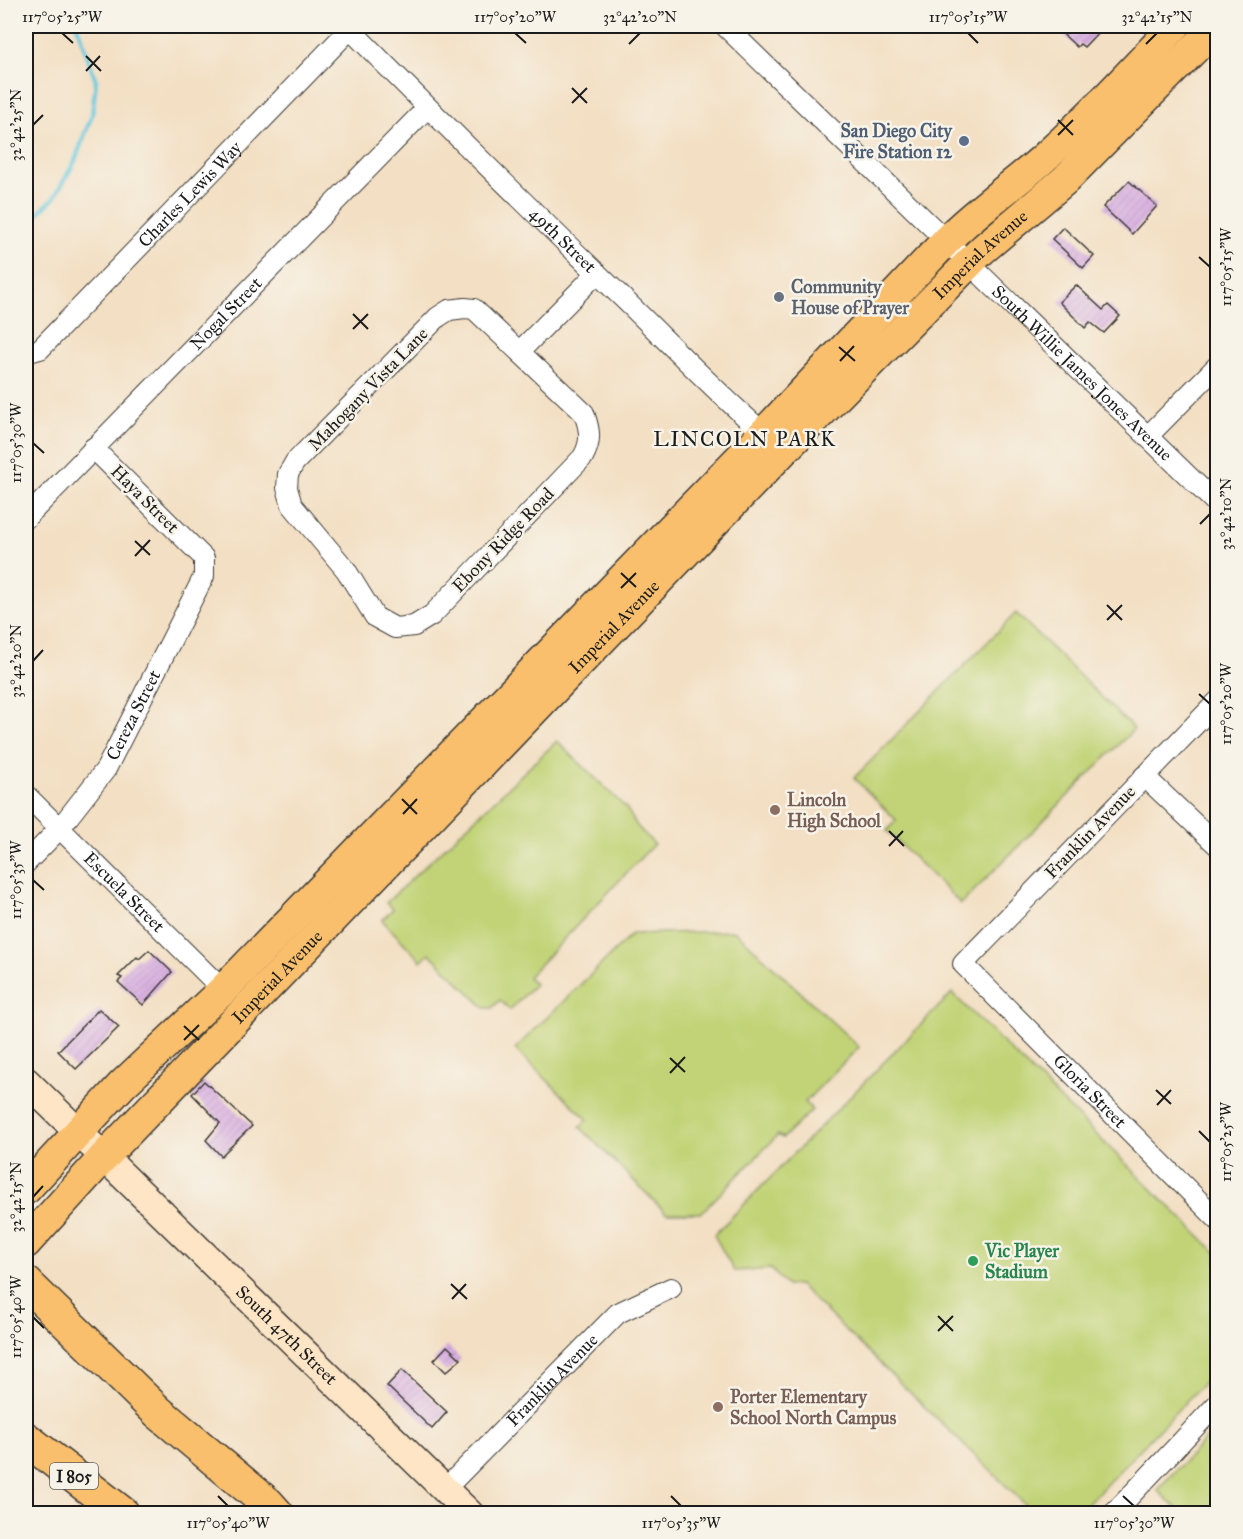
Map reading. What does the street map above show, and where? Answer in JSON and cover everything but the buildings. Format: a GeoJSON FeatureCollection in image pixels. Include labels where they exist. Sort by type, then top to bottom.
{"type":"FeatureCollection","features":[{"type":"Feature","properties":{"kind":"highway"},"geometry":{"type":"LineString","coordinates":[[26,1283],[158,1412],[277,1514]]}},
{"type":"Feature","properties":{"kind":"highway","name":"I 805"},"geometry":{"type":"LineString","coordinates":[[26,1439],[123,1514]]}},
{"type":"Feature","properties":{"kind":"main road","name":"Imperial Avenue"},"geometry":{"type":"LineString","coordinates":[[26,1243],[774,442],[946,241],[1046,156],[1175,26]]}},
{"type":"Feature","properties":{"kind":"main road","name":"Imperial Avenue"},"geometry":{"type":"LineString","coordinates":[[26,1189],[122,1085],[223,990],[774,442],[982,250],[1065,180],[1209,28]]}},
{"type":"Feature","properties":{"kind":"main road","name":"South 47th Street"},"geometry":{"type":"LineString","coordinates":[[26,1081],[470,1514]]}},
{"type":"Feature","properties":{"kind":"street","name":"South Willie James Jones Avenue"},"geometry":{"type":"LineString","coordinates":[[725,26],[1218,505]]}},
{"type":"Feature","properties":{"kind":"street","name":"49th Street"},"geometry":{"type":"LineString","coordinates":[[349,27],[427,108],[738,411],[774,442]]}},
{"type":"Feature","properties":{"kind":"street","name":"Charles Lewis Way"},"geometry":{"type":"LineString","coordinates":[[26,353],[40,349],[349,27]]}},
{"type":"Feature","properties":{"kind":"street","name":"Nogal Street"},"geometry":{"type":"LineString","coordinates":[[26,518],[427,108]]}},
{"type":"Feature","properties":{"kind":"street"},"geometry":{"type":"LineString","coordinates":[[520,351],[597,273]]}},
{"type":"Feature","properties":{"kind":"street","name":"Mahogany Vista Lane"},"geometry":{"type":"LineString","coordinates":[[395,627],[375,617],[345,570],[292,504],[287,488],[288,474],[296,462],[438,317],[448,310],[474,309],[520,351]]}},
{"type":"Feature","properties":{"kind":"street","name":"Ebony Ridge Road"},"geometry":{"type":"LineString","coordinates":[[395,627],[414,626],[432,615],[583,457],[589,446],[591,431],[584,413],[520,351]]}},
{"type":"Feature","properties":{"kind":"street"},"geometry":{"type":"LineString","coordinates":[[1148,436],[1218,365]]}},
{"type":"Feature","properties":{"kind":"street","name":"Haya Street"},"geometry":{"type":"LineString","coordinates":[[93,448],[196,550]]}},
{"type":"Feature","properties":{"kind":"street","name":"Cereza Street"},"geometry":{"type":"LineString","coordinates":[[26,863],[59,829],[106,770],[204,576],[204,558],[196,550]]}},
{"type":"Feature","properties":{"kind":"street","name":"Franklin Avenue"},"geometry":{"type":"LineString","coordinates":[[963,964],[1218,701]]}},
{"type":"Feature","properties":{"kind":"street"},"geometry":{"type":"LineString","coordinates":[[1144,776],[1218,846]]}},
{"type":"Feature","properties":{"kind":"street","name":"Escuela Street"},"geometry":{"type":"LineString","coordinates":[[26,795],[223,990]]}},
{"type":"Feature","properties":{"kind":"street","name":"Gloria Street"},"geometry":{"type":"LineString","coordinates":[[963,964],[1218,1220]]}},
{"type":"Feature","properties":{"kind":"street","name":"Franklin Avenue"},"geometry":{"type":"LineString","coordinates":[[445,1490],[618,1313],[671,1288]]}},
{"type":"Feature","properties":{"kind":"street"},"geometry":{"type":"LineString","coordinates":[[1113,1514],[1218,1403]]}},
{"type":"Feature","properties":{"kind":"green space"},"geometry":{"type":"Polygon","coordinates":[[[1016,613],[1134,729],[961,904],[887,831],[896,820],[854,778],[1016,613]]]}},
{"type":"Feature","properties":{"kind":"green space"},"geometry":{"type":"Polygon","coordinates":[[[557,741],[627,809],[636,825],[654,844],[528,977],[535,984],[510,1010],[500,1000],[492,1008],[485,1008],[429,953],[421,961],[382,920],[393,909],[386,903],[557,741]]]}},
{"type":"Feature","properties":{"kind":"green space"},"geometry":{"type":"Polygon","coordinates":[[[735,931],[859,1047],[805,1102],[812,1110],[783,1138],[778,1135],[701,1213],[666,1213],[580,1127],[587,1119],[515,1049],[632,934],[735,931]]]}},
{"type":"Feature","properties":{"kind":"green space","name":"Vic Player Stadium"},"geometry":{"type":"Polygon","coordinates":[[[952,993],[1217,1253],[1217,1369],[1079,1513],[1034,1513],[799,1285],[787,1286],[771,1269],[734,1271],[714,1235],[952,993]]]}},
{"type":"Feature","properties":{"kind":"green space"},"geometry":{"type":"Polygon","coordinates":[[[1217,1427],[1217,1513],[1182,1513],[1157,1490],[1217,1427]]]}},
{"type":"Feature","properties":{"kind":"waterway"},"geometry":{"type":"LineString","coordinates":[[26,225],[54,198],[74,163],[92,115],[96,81],[77,26]]}},
{"type":"Feature","properties":{"kind":"place","name":"San Diego City Fire Station 12"},"geometry":{"type":"Point","coordinates":[964,141]}},
{"type":"Feature","properties":{"kind":"place","name":"Community House of Prayer"},"geometry":{"type":"Point","coordinates":[779,297]}},
{"type":"Feature","properties":{"kind":"place","name":"Lincoln High School"},"geometry":{"type":"Point","coordinates":[775,810]}},
{"type":"Feature","properties":{"kind":"place","name":"Vic Player Stadium"},"geometry":{"type":"Point","coordinates":[973,1261]}},
{"type":"Feature","properties":{"kind":"place","name":"Porter Elementary School North Campus"},"geometry":{"type":"Point","coordinates":[718,1407]}},
{"type":"Feature","properties":{"kind":"district","name":"LINCOLN PARK"},"geometry":{"type":"Point","coordinates":[745,439]}}]}
